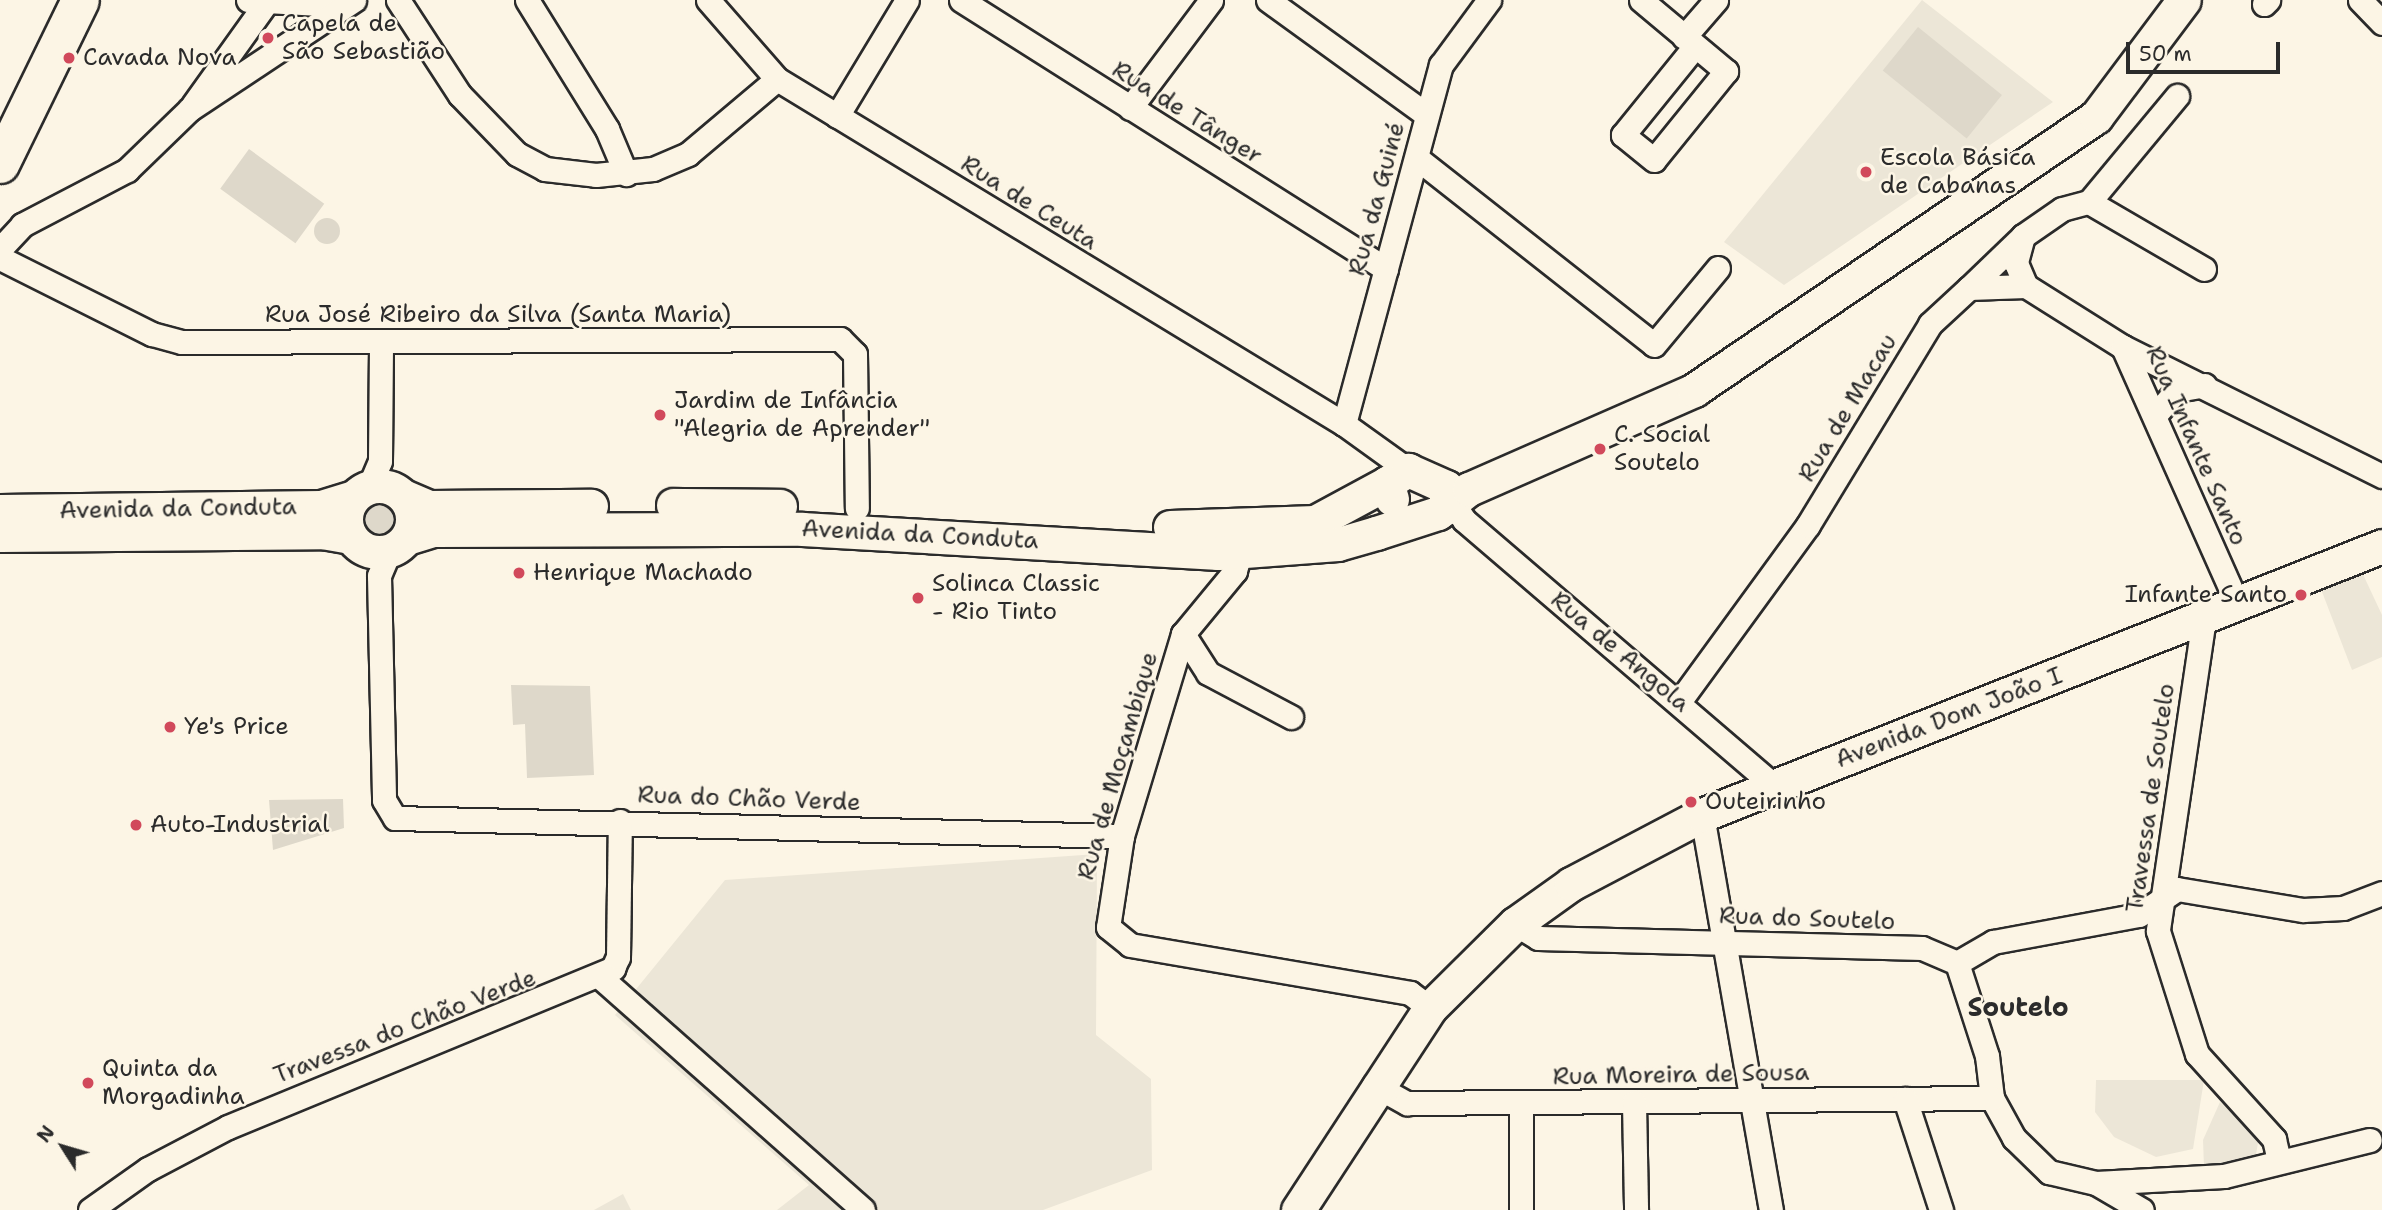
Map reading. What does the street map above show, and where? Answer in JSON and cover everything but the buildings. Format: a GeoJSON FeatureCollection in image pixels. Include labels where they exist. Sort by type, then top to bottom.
{"type":"FeatureCollection","features":[{"type":"Feature","properties":{"kind":"main road"},"geometry":{"type":"LineString","coordinates":[[0,164],[80,0]]}},
{"type":"Feature","properties":{"kind":"main road"},"geometry":{"type":"LineString","coordinates":[[1449,504],[1650,391],[1745,331],[2084,99],[2158,0]]}},
{"type":"Feature","properties":{"kind":"main road"},"geometry":{"type":"LineString","coordinates":[[1449,504],[1694,390],[2084,125],[2111,103],[2184,0]]}},
{"type":"Feature","properties":{"kind":"main road","name":"Rua de Angola"},"geometry":{"type":"LineString","coordinates":[[1394,471],[1388,496],[1449,504]]}},
{"type":"Feature","properties":{"kind":"main road","name":"Avenida da Conduta"},"geometry":{"type":"LineString","coordinates":[[0,511],[321,507],[380,486],[429,507],[857,508],[1231,529],[1315,522],[1394,471]]}},
{"type":"Feature","properties":{"kind":"main road"},"geometry":{"type":"LineString","coordinates":[[380,486],[413,516],[379,550],[346,517],[380,486]]}},
{"type":"Feature","properties":{"kind":"main road","name":"Avenida da Conduta"},"geometry":{"type":"LineString","coordinates":[[0,535],[322,532],[379,550],[434,530],[802,529],[1240,553],[1338,544],[1449,504]]}},
{"type":"Feature","properties":{"kind":"main road","name":"Avenida Dom João I"},"geometry":{"type":"LineString","coordinates":[[1298,1210],[1374,1085],[1430,1008],[1515,924],[1571,884],[1702,815],[2382,546]]}},
{"type":"Feature","properties":{"kind":"street"},"geometry":{"type":"LineString","coordinates":[[398,0],[460,95],[517,154],[566,173],[625,174],[688,154],[777,79]]}},
{"type":"Feature","properties":{"kind":"street"},"geometry":{"type":"LineString","coordinates":[[527,0],[607,129],[625,174]]}},
{"type":"Feature","properties":{"kind":"street","name":"Rua de Ceuta"},"geometry":{"type":"LineString","coordinates":[[708,0],[777,79],[1345,424]]}},
{"type":"Feature","properties":{"kind":"street"},"geometry":{"type":"LineString","coordinates":[[837,116],[908,0]]}},
{"type":"Feature","properties":{"kind":"street","name":"Rua de Tânger"},"geometry":{"type":"LineString","coordinates":[[961,0],[1385,269]]}},
{"type":"Feature","properties":{"kind":"street"},"geometry":{"type":"LineString","coordinates":[[1130,108],[1211,0]]}},
{"type":"Feature","properties":{"kind":"street"},"geometry":{"type":"LineString","coordinates":[[1268,0],[1427,115]]}},
{"type":"Feature","properties":{"kind":"street"},"geometry":{"type":"LineString","coordinates":[[1641,0],[1689,41],[1726,71],[1654,160],[1623,135],[1689,41],[1716,0]]}},
{"type":"Feature","properties":{"kind":"street"},"geometry":{"type":"LineString","coordinates":[[2360,0],[2381,20]]}},
{"type":"Feature","properties":{"kind":"street"},"geometry":{"type":"LineString","coordinates":[[190,109],[256,3],[351,2]]}},
{"type":"Feature","properties":{"kind":"street"},"geometry":{"type":"LineString","coordinates":[[0,249],[22,225],[127,170],[190,109],[351,2]]}},
{"type":"Feature","properties":{"kind":"street","name":"Rua da Guiné"},"geometry":{"type":"LineString","coordinates":[[1345,424],[1441,65],[1481,6]]}},
{"type":"Feature","properties":{"kind":"street"},"geometry":{"type":"LineString","coordinates":[[2177,96],[2089,202],[2204,269]]}},
{"type":"Feature","properties":{"kind":"street"},"geometry":{"type":"LineString","coordinates":[[1418,159],[1654,345],[1718,268]]}},
{"type":"Feature","properties":{"kind":"street","name":"Rua de Macau"},"geometry":{"type":"LineString","coordinates":[[1679,702],[1808,526],[1930,324],[2023,236],[2062,209],[2089,202]]}},
{"type":"Feature","properties":{"kind":"street"},"geometry":{"type":"LineString","coordinates":[[2023,236],[2016,263],[2026,286]]}},
{"type":"Feature","properties":{"kind":"street","name":"Rua José Ribeiro da Silva (Santa Maria)"},"geometry":{"type":"LineString","coordinates":[[0,258],[166,340],[381,344],[840,339],[855,354],[857,508]]}},
{"type":"Feature","properties":{"kind":"street"},"geometry":{"type":"LineString","coordinates":[[1969,288],[2026,286],[2123,347],[2205,385],[2382,475]]}},
{"type":"Feature","properties":{"kind":"street"},"geometry":{"type":"LineString","coordinates":[[380,486],[381,344]]}},
{"type":"Feature","properties":{"kind":"street","name":"Rua Infante Santo"},"geometry":{"type":"LineString","coordinates":[[2123,347],[2156,414],[2238,605]]}},
{"type":"Feature","properties":{"kind":"street"},"geometry":{"type":"LineString","coordinates":[[2156,414],[2177,390],[2205,385]]}},
{"type":"Feature","properties":{"kind":"street","name":"Rua de Angola"},"geometry":{"type":"LineString","coordinates":[[1345,424],[1394,471]]}},
{"type":"Feature","properties":{"kind":"street","name":"Rua de Angola"},"geometry":{"type":"LineString","coordinates":[[1449,504],[1774,786]]}},
{"type":"Feature","properties":{"kind":"street","name":"Rua do Chão Verde"},"geometry":{"type":"LineString","coordinates":[[379,550],[384,800],[395,818],[415,822],[620,821],[1122,836]]}},
{"type":"Feature","properties":{"kind":"street","name":"Rua de Moçambique"},"geometry":{"type":"LineString","coordinates":[[1240,553],[1235,571],[1183,634],[1122,836],[1106,914],[1117,938],[1410,993],[1430,1008]]}},
{"type":"Feature","properties":{"kind":"street","name":"Travessa de Soutelo"},"geometry":{"type":"LineString","coordinates":[[2204,618],[2159,903],[2158,931],[2197,1054],[2274,1139],[2279,1160]]}},
{"type":"Feature","properties":{"kind":"street"},"geometry":{"type":"LineString","coordinates":[[1183,634],[1208,673],[1292,717]]}},
{"type":"Feature","properties":{"kind":"street"},"geometry":{"type":"LineString","coordinates":[[1702,815],[1727,942],[1770,1210]]}},
{"type":"Feature","properties":{"kind":"street"},"geometry":{"type":"LineString","coordinates":[[620,821],[618,957],[600,977],[863,1210]]}},
{"type":"Feature","properties":{"kind":"street"},"geometry":{"type":"LineString","coordinates":[[2370,1140],[2279,1160],[2224,1176],[2096,1183],[2049,1172],[2014,1138],[1992,1098],[1987,1056],[1957,963],[1993,942],[2139,915],[2177,889],[2303,910],[2343,908],[2382,893]]}},
{"type":"Feature","properties":{"kind":"street","name":"Rua do Soutelo"},"geometry":{"type":"LineString","coordinates":[[1515,924],[1538,938],[1922,948],[1957,963]]}},
{"type":"Feature","properties":{"kind":"street","name":"Travessa do Chão Verde"},"geometry":{"type":"LineString","coordinates":[[90,1210],[148,1169],[228,1127],[600,977]]}},
{"type":"Feature","properties":{"kind":"street","name":"Rua Moreira de Sousa"},"geometry":{"type":"LineString","coordinates":[[1374,1085],[1407,1103],[1992,1098]]}},
{"type":"Feature","properties":{"kind":"street"},"geometry":{"type":"LineString","coordinates":[[1905,1099],[1941,1210]]}},
{"type":"Feature","properties":{"kind":"street"},"geometry":{"type":"LineString","coordinates":[[1634,1102],[1636,1210]]}},
{"type":"Feature","properties":{"kind":"street"},"geometry":{"type":"LineString","coordinates":[[1521,1103],[1521,1210]]}},
{"type":"Feature","properties":{"kind":"street"},"geometry":{"type":"LineString","coordinates":[[2096,1183],[2142,1210]]}},
{"type":"Feature","properties":{"kind":"shaded area","name":"Escola Básica de Cabanas"},"geometry":{"type":"Polygon","coordinates":[[[1922,0],[2053,102],[1784,285],[1724,242],[1922,0]]]}},
{"type":"Feature","properties":{"kind":"shaded area"},"geometry":{"type":"Polygon","coordinates":[[[1918,27],[2002,95],[1967,138],[1883,71],[1918,27]]]}},
{"type":"Feature","properties":{"kind":"shaded area"},"geometry":{"type":"Polygon","coordinates":[[[249,149],[324,204],[295,243],[220,189],[249,149]]]}},
{"type":"Feature","properties":{"kind":"shaded area"},"geometry":{"type":"Polygon","coordinates":[[[327,218],[336,222],[340,231],[336,240],[327,244],[318,240],[314,231],[318,222],[327,218]]]}},
{"type":"Feature","properties":{"kind":"shaded area"},"geometry":{"type":"Polygon","coordinates":[[[379,498],[394,504],[400,519],[394,534],[379,540],[364,534],[358,519],[364,504],[379,498]]]}},
{"type":"Feature","properties":{"kind":"shaded area"},"geometry":{"type":"Polygon","coordinates":[[[2360,568],[2382,615],[2382,657],[2352,670],[2319,584],[2360,568]]]}},
{"type":"Feature","properties":{"kind":"shaded area"},"geometry":{"type":"Polygon","coordinates":[[[511,685],[590,686],[594,775],[527,778],[525,724],[513,725],[511,685]]]}},
{"type":"Feature","properties":{"kind":"shaded area"},"geometry":{"type":"Polygon","coordinates":[[[343,799],[344,828],[273,850],[269,800],[343,799]]]}},
{"type":"Feature","properties":{"kind":"shaded area"},"geometry":{"type":"Polygon","coordinates":[[[1097,854],[1096,1035],[1151,1079],[1152,1170],[1043,1210],[777,1210],[809,1185],[615,1015],[725,880],[1097,854]]]}},
{"type":"Feature","properties":{"kind":"shaded area"},"geometry":{"type":"Polygon","coordinates":[[[2096,1080],[2204,1080],[2193,1149],[2156,1157],[2114,1137],[2095,1112],[2096,1080]]]}},
{"type":"Feature","properties":{"kind":"shaded area"},"geometry":{"type":"Polygon","coordinates":[[[2220,1102],[2259,1137],[2255,1160],[2204,1167],[2203,1140],[2220,1102]]]}},
{"type":"Feature","properties":{"kind":"shaded area"},"geometry":{"type":"Polygon","coordinates":[[[623,1194],[631,1210],[594,1210],[623,1194]]]}},
{"type":"Feature","properties":{"kind":"place","name":"Capela de São Sebastião"},"geometry":{"type":"Point","coordinates":[268,38]}},
{"type":"Feature","properties":{"kind":"place","name":"Cavada Nova"},"geometry":{"type":"Point","coordinates":[69,58]}},
{"type":"Feature","properties":{"kind":"place","name":"Escola Básica de Cabanas"},"geometry":{"type":"Point","coordinates":[1866,172]}},
{"type":"Feature","properties":{"kind":"place","name":"Jardim de Infância \"Alegria de Aprender\""},"geometry":{"type":"Point","coordinates":[660,415]}},
{"type":"Feature","properties":{"kind":"place","name":"C. Social Soutelo"},"geometry":{"type":"Point","coordinates":[1600,449]}},
{"type":"Feature","properties":{"kind":"place","name":"Henrique Machado"},"geometry":{"type":"Point","coordinates":[519,573]}},
{"type":"Feature","properties":{"kind":"place","name":"Infante Santo"},"geometry":{"type":"Point","coordinates":[2301,595]}},
{"type":"Feature","properties":{"kind":"place","name":"Solinca Classic - Rio Tinto"},"geometry":{"type":"Point","coordinates":[918,598]}},
{"type":"Feature","properties":{"kind":"place","name":"Ye's Price"},"geometry":{"type":"Point","coordinates":[170,727]}},
{"type":"Feature","properties":{"kind":"place","name":"Outeirinho"},"geometry":{"type":"Point","coordinates":[1691,802]}},
{"type":"Feature","properties":{"kind":"place","name":"Auto-Industrial"},"geometry":{"type":"Point","coordinates":[136,825]}},
{"type":"Feature","properties":{"kind":"place","name":"Quinta da Morgadinha"},"geometry":{"type":"Point","coordinates":[88,1083]}},
{"type":"Feature","properties":{"kind":"district","name":"Soutelo"},"geometry":{"type":"Point","coordinates":[2018,1007]}}]}
